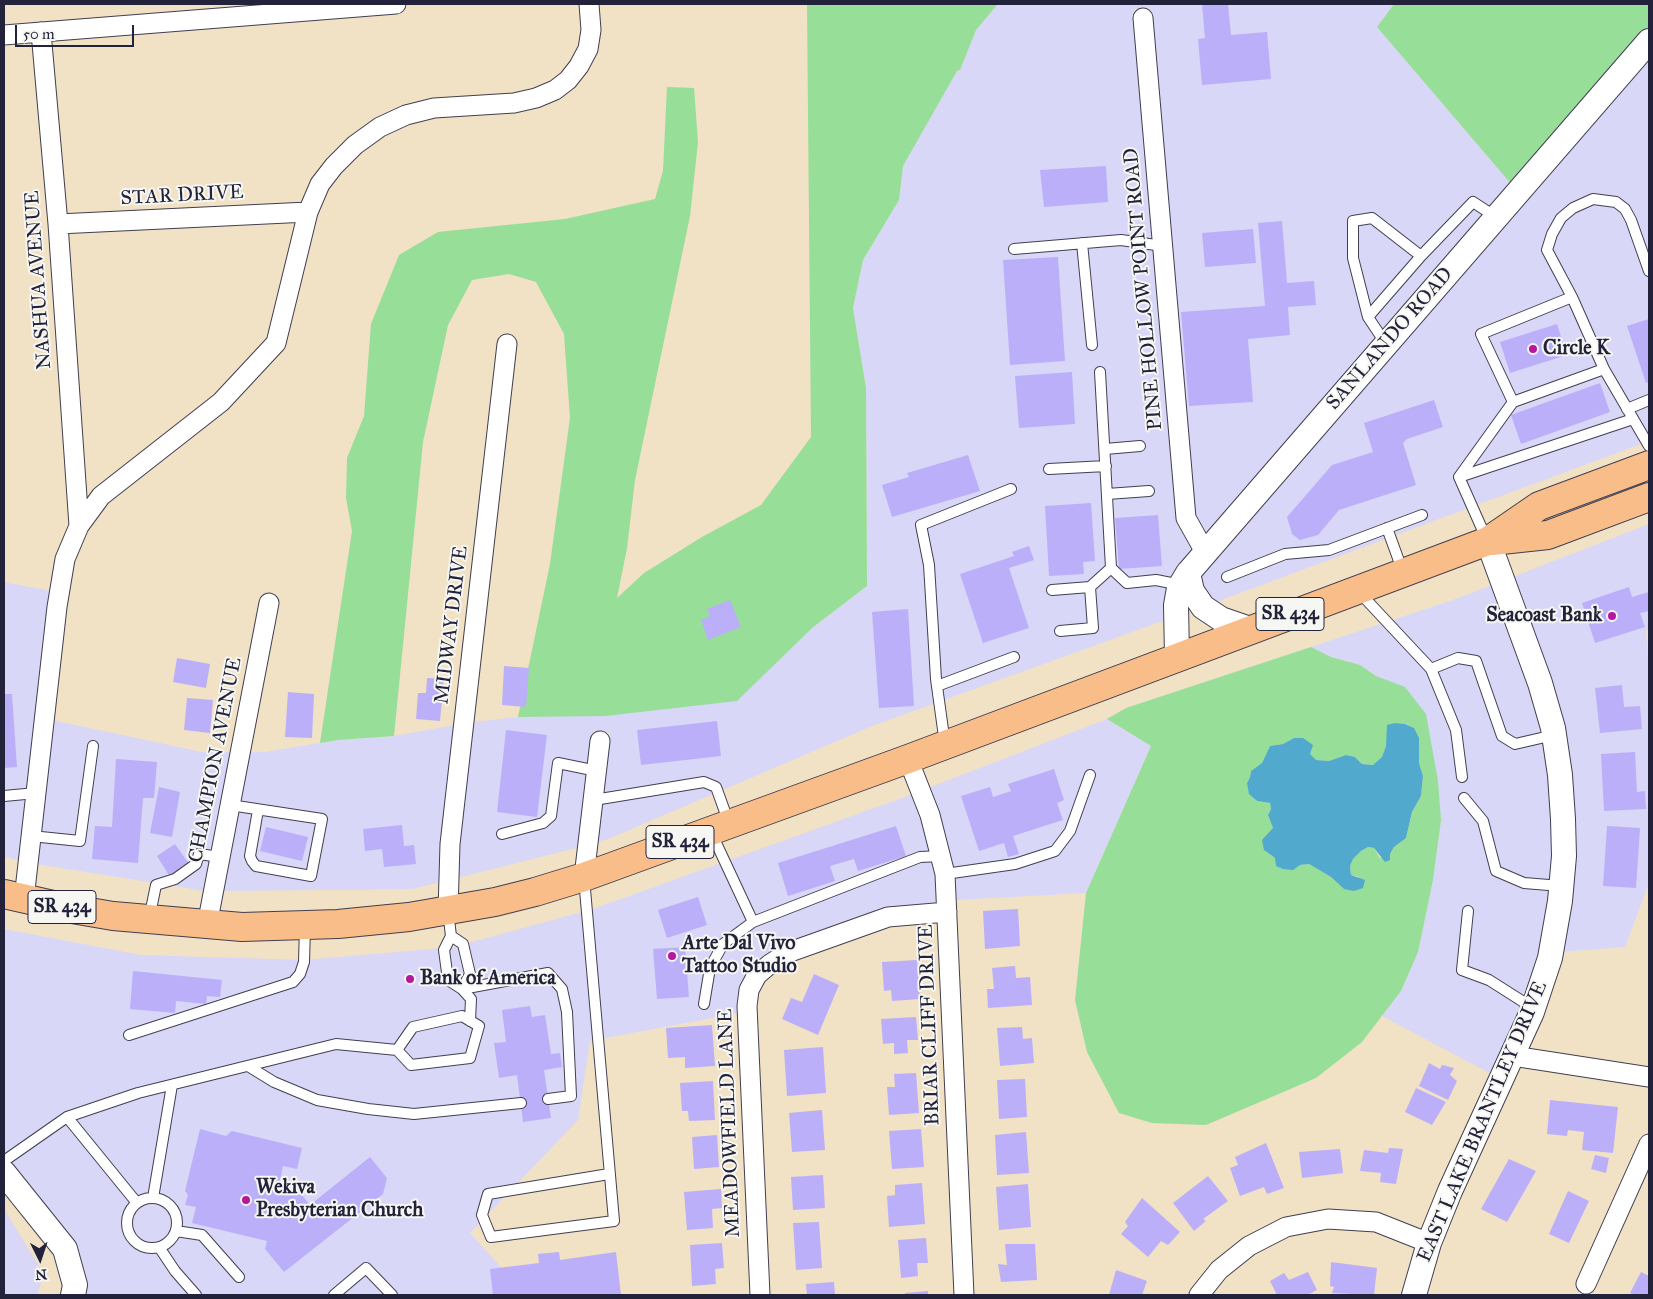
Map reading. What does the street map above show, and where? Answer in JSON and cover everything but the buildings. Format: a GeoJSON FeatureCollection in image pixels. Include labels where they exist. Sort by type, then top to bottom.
{"type":"FeatureCollection","features":[{"type":"Feature","properties":{"kind":"main road","name":"SR 434"},"geometry":{"type":"LineString","coordinates":[[1488,541],[1539,506],[1649,465]]}},
{"type":"Feature","properties":{"kind":"main road","name":"SR 434"},"geometry":{"type":"LineString","coordinates":[[14,896],[112,916],[207,925],[242,927],[305,926],[370,922],[449,924],[503,900],[584,877],[908,759],[1177,656],[1488,541],[1548,535],[1649,497]]}},
{"type":"Feature","properties":{"kind":"street"},"geometry":{"type":"LineString","coordinates":[[4,35],[396,4]]}},
{"type":"Feature","properties":{"kind":"street"},"geometry":{"type":"LineString","coordinates":[[14,896],[31,836],[56,606],[65,559],[79,526],[101,496],[221,402],[276,343],[308,212],[320,184],[354,145],[380,127],[406,115],[434,108],[522,101],[555,90],[568,80],[579,66],[588,49],[591,30],[589,4]]}},
{"type":"Feature","properties":{"kind":"street","name":"PINE HOLLOW POINT ROAD"},"geometry":{"type":"LineString","coordinates":[[1143,18],[1186,518],[1205,552]]}},
{"type":"Feature","properties":{"kind":"street","name":"NASHUA AVENUE"},"geometry":{"type":"LineString","coordinates":[[41,32],[58,224],[79,526]]}},
{"type":"Feature","properties":{"kind":"street","name":"SANLANDO ROAD"},"geometry":{"type":"LineString","coordinates":[[1177,656],[1176,605],[1184,579],[1205,552],[1649,40]]}},
{"type":"Feature","properties":{"kind":"street","name":"STAR DRIVE"},"geometry":{"type":"LineString","coordinates":[[58,224],[308,212]]}},
{"type":"Feature","properties":{"kind":"street","name":"MIDWAY DRIVE"},"geometry":{"type":"LineString","coordinates":[[449,924],[450,844],[507,344]]}},
{"type":"Feature","properties":{"kind":"street","name":"EAST LAKE BRANTLEY DRIVE"},"geometry":{"type":"LineString","coordinates":[[1414,1295],[1429,1243],[1462,1163],[1534,1008],[1550,958],[1564,856],[1560,775],[1554,735],[1540,684],[1488,541]]}},
{"type":"Feature","properties":{"kind":"street"},"geometry":{"type":"LineString","coordinates":[[1184,579],[1204,607],[1221,619],[1250,629]]}},
{"type":"Feature","properties":{"kind":"street","name":"CHAMPION AVENUE"},"geometry":{"type":"LineString","coordinates":[[207,925],[269,603]]}},
{"type":"Feature","properties":{"kind":"street"},"geometry":{"type":"LineString","coordinates":[[584,877],[600,741]]}},
{"type":"Feature","properties":{"kind":"street","name":"BRIAR CLIFF DRIVE"},"geometry":{"type":"LineString","coordinates":[[908,759],[930,815],[943,865],[947,912],[964,1295]]}},
{"type":"Feature","properties":{"kind":"street","name":"MEADOWFIELD LANE"},"geometry":{"type":"LineString","coordinates":[[760,1295],[747,1006],[749,990],[757,975],[787,953],[888,917],[947,912]]}},
{"type":"Feature","properties":{"kind":"street"},"geometry":{"type":"LineString","coordinates":[[1513,1056],[1649,1077]]}},
{"type":"Feature","properties":{"kind":"street"},"geometry":{"type":"LineString","coordinates":[[1586,1284],[1649,1144]]}},
{"type":"Feature","properties":{"kind":"street"},"geometry":{"type":"LineString","coordinates":[[4,1174],[65,1248],[75,1286],[73,1295]]}},
{"type":"Feature","properties":{"kind":"street"},"geometry":{"type":"LineString","coordinates":[[1198,1295],[1219,1270],[1249,1246],[1286,1227],[1328,1219],[1376,1222],[1429,1243]]}},
{"type":"Feature","properties":{"kind":"lane"},"geometry":{"type":"LineString","coordinates":[[1649,271],[1631,220],[1625,210],[1616,202],[1593,199],[1573,208],[1561,218],[1552,234],[1547,250],[1572,297],[1604,369],[1649,446]]}},
{"type":"Feature","properties":{"kind":"lane"},"geometry":{"type":"LineString","coordinates":[[1368,317],[1421,256],[1473,202],[1496,217]]}},
{"type":"Feature","properties":{"kind":"lane"},"geometry":{"type":"LineString","coordinates":[[1386,344],[1368,317],[1353,258],[1354,220],[1372,218],[1421,256]]}},
{"type":"Feature","properties":{"kind":"lane"},"geometry":{"type":"LineString","coordinates":[[1014,249],[1120,240],[1163,246]]}},
{"type":"Feature","properties":{"kind":"lane"},"geometry":{"type":"LineString","coordinates":[[1082,243],[1092,344]]}},
{"type":"Feature","properties":{"kind":"lane"},"geometry":{"type":"LineString","coordinates":[[1513,402],[1481,334],[1572,297]]}},
{"type":"Feature","properties":{"kind":"lane"},"geometry":{"type":"LineString","coordinates":[[1459,477],[1513,402],[1604,369]]}},
{"type":"Feature","properties":{"kind":"lane"},"geometry":{"type":"LineString","coordinates":[[1100,372],[1111,568],[1128,582],[1184,579]]}},
{"type":"Feature","properties":{"kind":"lane"},"geometry":{"type":"LineString","coordinates":[[1627,408],[1649,400]]}},
{"type":"Feature","properties":{"kind":"lane"},"geometry":{"type":"LineString","coordinates":[[1459,477],[1633,419]]}},
{"type":"Feature","properties":{"kind":"lane"},"geometry":{"type":"LineString","coordinates":[[1104,448],[1140,446]]}},
{"type":"Feature","properties":{"kind":"lane"},"geometry":{"type":"LineString","coordinates":[[1049,469],[1106,466]]}},
{"type":"Feature","properties":{"kind":"lane"},"geometry":{"type":"LineString","coordinates":[[1459,477],[1488,541]]}},
{"type":"Feature","properties":{"kind":"lane"},"geometry":{"type":"LineString","coordinates":[[945,745],[937,686],[929,565],[921,525],[1011,489]]}},
{"type":"Feature","properties":{"kind":"lane"},"geometry":{"type":"LineString","coordinates":[[1107,494],[1149,491]]}},
{"type":"Feature","properties":{"kind":"lane"},"geometry":{"type":"LineString","coordinates":[[1227,577],[1284,554],[1329,550],[1422,515]]}},
{"type":"Feature","properties":{"kind":"lane"},"geometry":{"type":"LineString","coordinates":[[1387,528],[1403,572]]}},
{"type":"Feature","properties":{"kind":"lane"},"geometry":{"type":"LineString","coordinates":[[1052,590],[1090,587],[1111,568]]}},
{"type":"Feature","properties":{"kind":"lane"},"geometry":{"type":"LineString","coordinates":[[1060,631],[1093,628],[1090,587]]}},
{"type":"Feature","properties":{"kind":"lane"},"geometry":{"type":"LineString","coordinates":[[1357,589],[1431,669],[1456,730],[1462,777]]}},
{"type":"Feature","properties":{"kind":"lane"},"geometry":{"type":"LineString","coordinates":[[937,686],[1014,657]]}},
{"type":"Feature","properties":{"kind":"lane"},"geometry":{"type":"LineString","coordinates":[[1431,669],[1458,658],[1476,662],[1502,736],[1515,744],[1554,735]]}},
{"type":"Feature","properties":{"kind":"lane"},"geometry":{"type":"LineString","coordinates":[[31,836],[80,841],[93,746]]}},
{"type":"Feature","properties":{"kind":"lane"},"geometry":{"type":"LineString","coordinates":[[502,834],[543,823],[551,816],[558,763],[597,771]]}},
{"type":"Feature","properties":{"kind":"lane"},"geometry":{"type":"LineString","coordinates":[[704,1004],[710,968],[723,944],[753,922],[920,857],[943,865],[1015,864],[1055,851],[1070,831],[1090,774]]}},
{"type":"Feature","properties":{"kind":"lane"},"geometry":{"type":"LineString","coordinates":[[594,800],[704,782],[716,787],[720,827],[753,922]]}},
{"type":"Feature","properties":{"kind":"lane"},"geometry":{"type":"LineString","coordinates":[[4,796],[36,793]]}},
{"type":"Feature","properties":{"kind":"lane"},"geometry":{"type":"LineString","coordinates":[[1464,798],[1483,821],[1496,871],[1524,883],[1561,886]]}},
{"type":"Feature","properties":{"kind":"lane"},"geometry":{"type":"LineString","coordinates":[[230,805],[322,819],[311,876],[256,866],[252,862],[250,856],[258,810]]}},
{"type":"Feature","properties":{"kind":"lane"},"geometry":{"type":"LineString","coordinates":[[149,920],[156,885],[175,879],[196,864],[199,854],[220,857]]}},
{"type":"Feature","properties":{"kind":"lane"},"geometry":{"type":"LineString","coordinates":[[584,877],[614,1221],[491,1237],[482,1215],[488,1194],[609,1174]]}},
{"type":"Feature","properties":{"kind":"lane"},"geometry":{"type":"LineString","coordinates":[[1468,911],[1462,970],[1489,980],[1534,1008]]}},
{"type":"Feature","properties":{"kind":"lane"},"geometry":{"type":"LineString","coordinates":[[449,924],[444,950],[448,980],[462,989],[471,999],[470,1021]]}},
{"type":"Feature","properties":{"kind":"lane"},"geometry":{"type":"LineString","coordinates":[[449,924],[463,944],[470,974],[462,989]]}},
{"type":"Feature","properties":{"kind":"lane"},"geometry":{"type":"LineString","coordinates":[[130,1034],[293,982],[300,974],[304,962],[305,926]]}},
{"type":"Feature","properties":{"kind":"lane"},"geometry":{"type":"LineString","coordinates":[[462,989],[548,973],[562,989],[567,1012],[571,1096],[548,1099]]}},
{"type":"Feature","properties":{"kind":"lane"},"geometry":{"type":"LineString","coordinates":[[4,1161],[66,1116],[138,1093],[336,1044],[397,1050],[411,1065],[470,1058],[478,1026],[462,1016],[413,1027],[397,1050]]}},
{"type":"Feature","properties":{"kind":"lane"},"geometry":{"type":"LineString","coordinates":[[248,1066],[274,1082],[317,1100],[368,1109],[414,1114],[520,1102]]}},
{"type":"Feature","properties":{"kind":"lane"},"geometry":{"type":"LineString","coordinates":[[153,1198],[172,1085]]}},
{"type":"Feature","properties":{"kind":"lane"},"geometry":{"type":"LineString","coordinates":[[66,1116],[137,1203]]}},
{"type":"Feature","properties":{"kind":"lane"},"geometry":{"type":"LineString","coordinates":[[153,1198],[167,1203],[172,1208],[176,1215],[176,1230],[166,1243],[150,1247],[142,1245],[135,1240],[130,1234],[127,1225],[131,1209],[145,1199],[153,1198]]}},
{"type":"Feature","properties":{"kind":"lane"},"geometry":{"type":"LineString","coordinates":[[176,1230],[202,1235],[239,1277]]}},
{"type":"Feature","properties":{"kind":"lane"},"geometry":{"type":"LineString","coordinates":[[159,1246],[174,1271],[196,1295]]}},
{"type":"Feature","properties":{"kind":"lane"},"geometry":{"type":"LineString","coordinates":[[334,1295],[366,1268],[392,1295]]}},
{"type":"Feature","properties":{"kind":"shaded area"},"geometry":{"type":"Polygon","coordinates":[[[998,4],[1394,4],[1377,27],[1512,185],[1206,537],[1194,515],[1150,8],[1134,9],[1178,518],[1195,551],[1183,565],[1178,566],[1179,572],[1168,619],[872,726],[608,839],[597,842],[610,733],[594,730],[580,847],[457,878],[458,845],[472,722],[518,717],[812,628],[867,586],[866,388],[853,308],[863,260],[899,200],[903,166],[957,71],[960,70],[976,30],[998,4]]]}},
{"type":"Feature","properties":{"kind":"shaded area"},"geometry":{"type":"Polygon","coordinates":[[[1649,54],[1649,441],[1213,603],[1197,576],[1649,54]]]}},
{"type":"Feature","properties":{"kind":"shaded area"},"geometry":{"type":"Polygon","coordinates":[[[1649,524],[1649,629],[1646,631],[1649,678],[1649,883],[1625,947],[1559,952],[1572,857],[1510,578],[1649,524]]]}},
{"type":"Feature","properties":{"kind":"shaded area"},"geometry":{"type":"Polygon","coordinates":[[[4,582],[51,591],[20,861],[4,856],[4,582]]]}},
{"type":"Feature","properties":{"kind":"shaded area"},"geometry":{"type":"Polygon","coordinates":[[[1495,584],[1545,731],[1556,855],[1542,955],[1495,1076],[1382,1016],[1401,991],[1418,952],[1433,880],[1441,819],[1376,676],[1360,665],[1331,657],[1311,647],[1453,600],[1495,584]]]}},
{"type":"Feature","properties":{"kind":"shaded area"},"geometry":{"type":"Polygon","coordinates":[[[1107,719],[1151,746],[1086,893],[955,900],[928,788],[1107,719]]]}},
{"type":"Feature","properties":{"kind":"shaded area"},"geometry":{"type":"Polygon","coordinates":[[[52,720],[202,752],[232,752],[205,891],[36,864],[52,720]]]}},
{"type":"Feature","properties":{"kind":"shaded area"},"geometry":{"type":"Polygon","coordinates":[[[455,725],[440,882],[412,889],[222,891],[248,752],[265,752],[338,740],[394,736],[455,725]]]}},
{"type":"Feature","properties":{"kind":"shaded area"},"geometry":{"type":"Polygon","coordinates":[[[913,794],[922,818],[937,875],[939,903],[885,908],[783,945],[739,1013],[590,1041],[578,1120],[470,1233],[526,1295],[81,1295],[4,1160],[4,929],[141,955],[305,960],[454,947],[593,909],[913,794]]]}},
{"type":"Feature","properties":{"kind":"shaded area"},"geometry":{"type":"Polygon","coordinates":[[[4,1209],[44,1274],[37,1295],[4,1295],[4,1209]]]}},
{"type":"Feature","properties":{"kind":"green space"},"geometry":{"type":"Polygon","coordinates":[[[807,4],[998,4],[976,30],[960,70],[957,71],[903,166],[899,200],[863,260],[853,308],[866,388],[867,586],[812,628],[737,701],[605,716],[518,717],[550,564],[570,418],[564,334],[536,282],[509,274],[472,280],[448,325],[423,442],[394,736],[320,743],[352,531],[346,498],[347,458],[364,416],[371,324],[399,255],[438,232],[565,219],[655,199],[663,171],[667,87],[694,88],[698,142],[690,216],[635,480],[627,548],[617,598],[644,573],[702,537],[761,505],[811,437],[807,4]]]}},
{"type":"Feature","properties":{"kind":"green space"},"geometry":{"type":"Polygon","coordinates":[[[1394,4],[1649,4],[1649,27],[1512,185],[1377,27],[1394,4]]]}},
{"type":"Feature","properties":{"kind":"green space"},"geometry":{"type":"Polygon","coordinates":[[[1311,647],[1331,657],[1360,665],[1376,676],[1405,687],[1426,714],[1438,781],[1441,820],[1433,880],[1418,952],[1401,991],[1362,1042],[1316,1078],[1206,1125],[1152,1123],[1119,1113],[1087,1052],[1075,1000],[1086,893],[1151,746],[1107,719],[1126,708],[1311,647]],[[1395,723],[1382,757],[1374,765],[1362,764],[1355,757],[1346,755],[1329,761],[1315,760],[1294,738],[1283,744],[1270,746],[1262,763],[1251,771],[1247,783],[1256,801],[1270,803],[1271,809],[1268,815],[1273,828],[1264,850],[1275,858],[1300,865],[1309,864],[1331,877],[1344,889],[1359,877],[1351,875],[1350,866],[1353,859],[1361,851],[1368,847],[1374,848],[1380,858],[1390,854],[1394,847],[1406,838],[1412,812],[1421,796],[1423,776],[1419,763],[1414,728],[1406,724],[1395,723]]]}},
{"type":"Feature","properties":{"kind":"water"},"geometry":{"type":"Polygon","coordinates":[[[1395,723],[1405,724],[1414,728],[1419,738],[1419,763],[1423,776],[1421,796],[1412,812],[1406,838],[1394,847],[1390,854],[1390,860],[1385,862],[1374,848],[1368,847],[1361,851],[1353,859],[1350,866],[1351,875],[1365,880],[1363,888],[1354,891],[1344,889],[1331,877],[1309,864],[1300,865],[1293,870],[1276,866],[1275,858],[1264,850],[1262,840],[1273,828],[1268,815],[1271,809],[1270,803],[1257,801],[1249,794],[1247,783],[1251,771],[1262,763],[1270,746],[1283,744],[1294,738],[1303,738],[1313,745],[1310,754],[1316,760],[1329,761],[1346,755],[1355,757],[1362,764],[1373,765],[1382,757],[1386,746],[1387,725],[1395,723]]]}},
{"type":"Feature","properties":{"kind":"place","name":"Circle K"},"geometry":{"type":"Point","coordinates":[1533,349]}},
{"type":"Feature","properties":{"kind":"place","name":"Seacoast Bank"},"geometry":{"type":"Point","coordinates":[1612,616]}},
{"type":"Feature","properties":{"kind":"place","name":"Arte Dal Vivo Tattoo Studio"},"geometry":{"type":"Point","coordinates":[672,956]}},
{"type":"Feature","properties":{"kind":"place","name":"Bank of America"},"geometry":{"type":"Point","coordinates":[410,979]}},
{"type":"Feature","properties":{"kind":"place","name":"Wekiva Presbyterian Church"},"geometry":{"type":"Point","coordinates":[246,1200]}}]}
